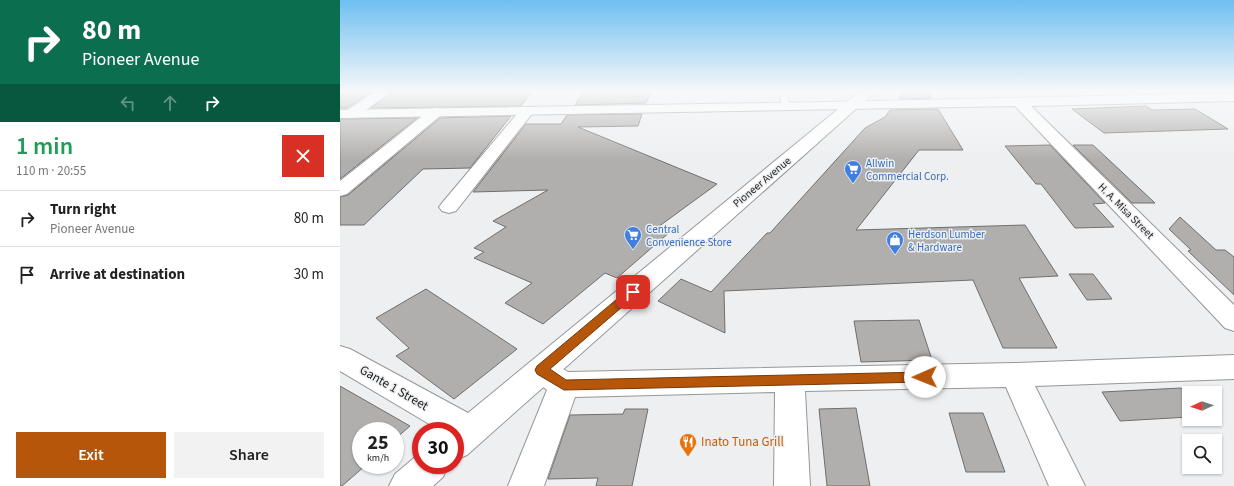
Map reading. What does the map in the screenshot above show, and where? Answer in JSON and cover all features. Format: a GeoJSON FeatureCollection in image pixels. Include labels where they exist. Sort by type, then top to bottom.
{"type":"FeatureCollection","features":[{"type":"Feature","properties":{"kind":"main road"},"geometry":{"type":"LineString","coordinates":[[340,190],[433,115]]}},
{"type":"Feature","properties":{"kind":"main road"},"geometry":{"type":"LineString","coordinates":[[449,207],[524,115]]}},
{"type":"Feature","properties":{"kind":"main road","name":"Pioneer Avenue"},"geometry":{"type":"LineString","coordinates":[[464,436],[552,378],[843,115]]}},
{"type":"Feature","properties":{"kind":"main road","name":"H. A. Misa Street"},"geometry":{"type":"LineString","coordinates":[[1031,115],[1234,321]]}},
{"type":"Feature","properties":{"kind":"main road","name":"Gante 1 Street"},"geometry":{"type":"LineString","coordinates":[[340,357],[439,422]]}},
{"type":"Feature","properties":{"kind":"main road"},"geometry":{"type":"LineString","coordinates":[[526,486],[552,378],[790,379],[1015,375],[1234,367]]}},
{"type":"Feature","properties":{"kind":"main road"},"geometry":{"type":"LineString","coordinates":[[1015,375],[1067,486]]}},
{"type":"Feature","properties":{"kind":"main road"},"geometry":{"type":"LineString","coordinates":[[790,379],[792,486]]}},
{"type":"Feature","properties":{"kind":"main road"},"geometry":{"type":"LineString","coordinates":[[407,486],[421,474]]}},
{"type":"Feature","properties":{"kind":"building"},"geometry":{"type":"Polygon","coordinates":[[[567,115],[642,115],[638,126],[578,127],[717,184],[658,227],[671,231],[617,278],[605,273],[543,324],[505,303],[532,283],[474,258],[484,252],[474,248],[506,227],[493,221],[548,190],[473,192],[526,124],[561,124],[567,115]]]}},
{"type":"Feature","properties":{"kind":"building"},"geometry":{"type":"Polygon","coordinates":[[[887,115],[941,115],[963,150],[919,150],[856,230],[1025,225],[1058,276],[1019,278],[1057,348],[1003,348],[973,280],[724,291],[725,333],[658,301],[681,279],[711,292],[767,233],[770,233],[865,128],[887,115]]]}},
{"type":"Feature","properties":{"kind":"building"},"geometry":{"type":"Polygon","coordinates":[[[1080,115],[1204,115],[1228,129],[1104,133],[1080,115]]]}},
{"type":"Feature","properties":{"kind":"building"},"geometry":{"type":"Polygon","coordinates":[[[511,116],[470,168],[423,169],[364,225],[340,225],[340,197],[348,195],[440,118],[511,116]]]}},
{"type":"Feature","properties":{"kind":"building"},"geometry":{"type":"Polygon","coordinates":[[[417,118],[340,179],[340,119],[417,118]]]}},
{"type":"Feature","properties":{"kind":"building"},"geometry":{"type":"Polygon","coordinates":[[[1050,145],[1105,203],[1093,204],[1114,227],[1075,228],[1041,184],[1036,184],[1005,146],[1050,145]]]}},
{"type":"Feature","properties":{"kind":"building"},"geometry":{"type":"Polygon","coordinates":[[[1073,145],[1093,145],[1155,203],[1132,203],[1073,145]]]}},
{"type":"Feature","properties":{"kind":"building"},"geometry":{"type":"Polygon","coordinates":[[[1180,217],[1216,250],[1225,250],[1234,257],[1234,295],[1188,251],[1191,250],[1169,229],[1180,217]]]}},
{"type":"Feature","properties":{"kind":"building"},"geometry":{"type":"Polygon","coordinates":[[[1069,274],[1093,274],[1112,299],[1087,300],[1069,274]]]}},
{"type":"Feature","properties":{"kind":"building"},"geometry":{"type":"Polygon","coordinates":[[[426,289],[517,349],[454,399],[396,356],[409,348],[376,318],[426,289]]]}},
{"type":"Feature","properties":{"kind":"building"},"geometry":{"type":"Polygon","coordinates":[[[919,320],[932,360],[861,362],[854,321],[919,320]]]}},
{"type":"Feature","properties":{"kind":"building"},"geometry":{"type":"Polygon","coordinates":[[[340,386],[403,422],[352,422],[352,474],[356,474],[342,486],[340,486],[340,386]]]}},
{"type":"Feature","properties":{"kind":"building"},"geometry":{"type":"Polygon","coordinates":[[[1181,388],[1182,417],[1120,421],[1102,392],[1181,388]]]}},
{"type":"Feature","properties":{"kind":"building"},"geometry":{"type":"Polygon","coordinates":[[[856,408],[870,486],[827,486],[819,409],[856,408]]]}},
{"type":"Feature","properties":{"kind":"building"},"geometry":{"type":"Polygon","coordinates":[[[625,409],[648,409],[632,486],[596,486],[598,478],[548,479],[570,415],[623,414],[625,409]]]}},
{"type":"Feature","properties":{"kind":"building"},"geometry":{"type":"Polygon","coordinates":[[[949,413],[983,413],[1005,472],[966,472],[949,413]]]}},
{"type":"Feature","properties":{"kind":"building"},"geometry":{"type":"Polygon","coordinates":[[[404,423],[410,426],[404,431],[404,423]]]}},
{"type":"Feature","properties":{"kind":"place","name":"Allwin Commercial Corp."},"geometry":{"type":"Point","coordinates":[853,184]}},
{"type":"Feature","properties":{"kind":"place","name":"Central Convenience Store"},"geometry":{"type":"Point","coordinates":[633,250]}},
{"type":"Feature","properties":{"kind":"place","name":"Herdson Lumber & Hardware"},"geometry":{"type":"Point","coordinates":[895,255]}},
{"type":"Feature","properties":{"kind":"place","name":"Inato Tuna Grill"},"geometry":{"type":"Point","coordinates":[688,457]}},
{"type":"Feature","properties":{"kind":"route"},"geometry":{"type":"LineString","coordinates":[[633,292],[541,370],[564,385],[925,377]]}}]}
